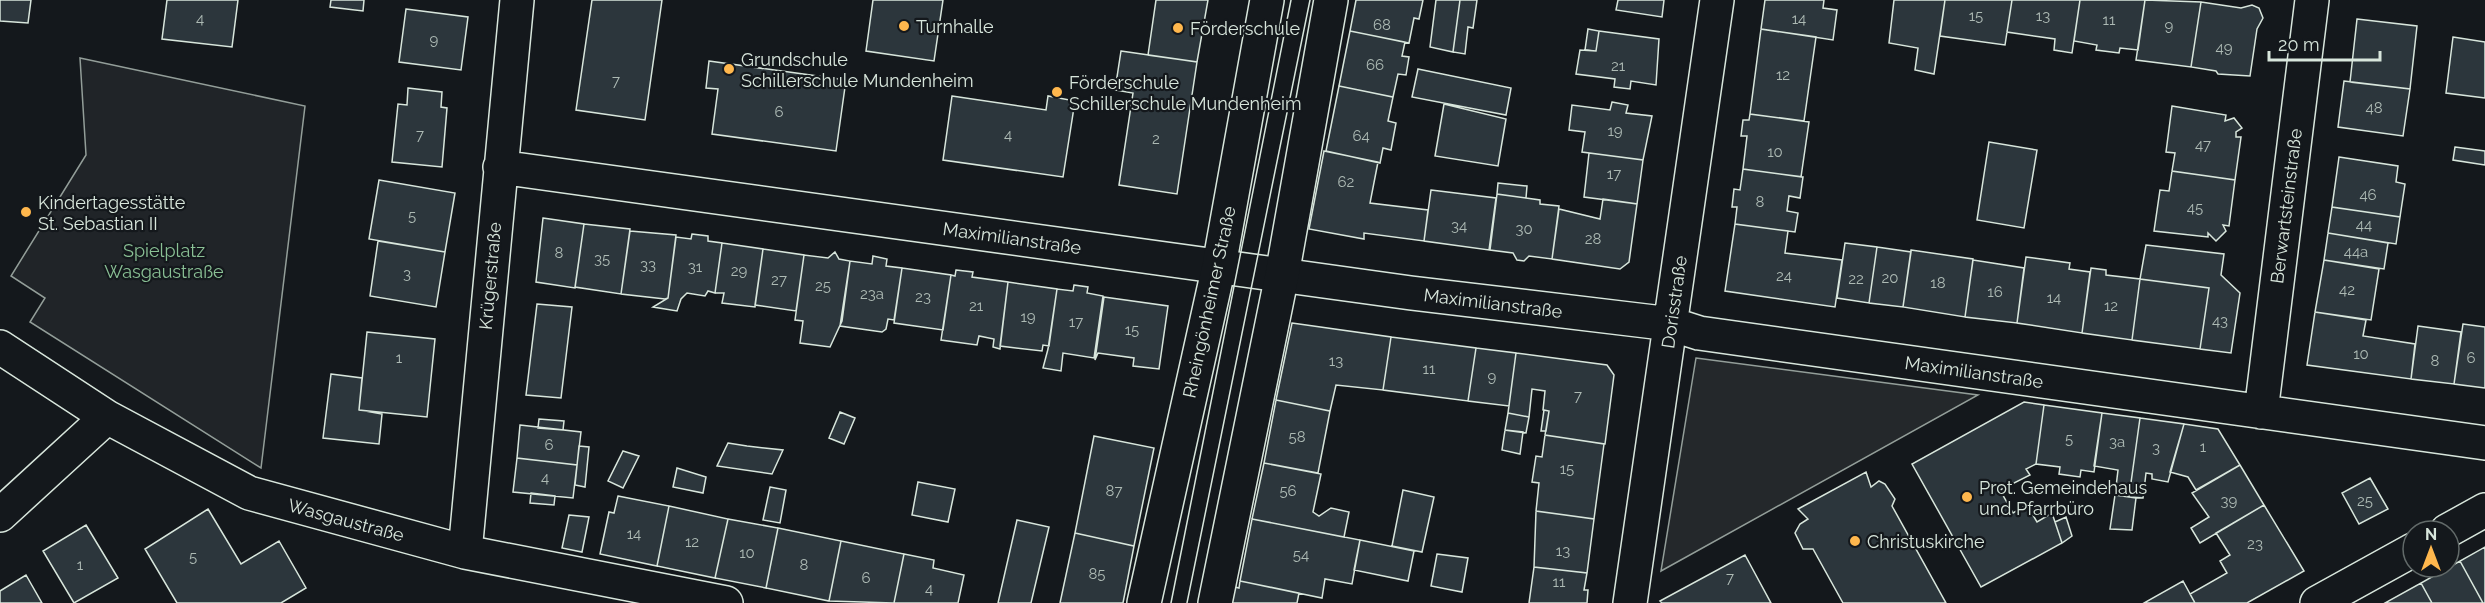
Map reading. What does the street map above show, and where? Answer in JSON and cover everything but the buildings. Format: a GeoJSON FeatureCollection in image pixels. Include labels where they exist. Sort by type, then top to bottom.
{"type":"FeatureCollection","features":[{"type":"Feature","properties":{"kind":"street","name":"Krügerstraße"},"geometry":{"type":"LineString","coordinates":[[465,552],[517,0]]}},
{"type":"Feature","properties":{"kind":"street","name":"Rheingönheimer Straße"},"geometry":{"type":"LineString","coordinates":[[1144,603],[1219,266],[1267,0]]}},
{"type":"Feature","properties":{"kind":"street"},"geometry":{"type":"LineString","coordinates":[[1215,603],[1282,275],[1331,0]]}},
{"type":"Feature","properties":{"kind":"street","name":"Dorisstraße"},"geometry":{"type":"LineString","coordinates":[[1630,603],[1716,0]]}},
{"type":"Feature","properties":{"kind":"street","name":"Berwartsteinstraße"},"geometry":{"type":"LineString","coordinates":[[2261,412],[2312,0]]}},
{"type":"Feature","properties":{"kind":"street","name":"Maximilianstraße"},"geometry":{"type":"LineString","coordinates":[[500,167],[1282,275],[1671,324],[1698,333],[2485,443]]}},
{"type":"Feature","properties":{"kind":"street","name":"Wasgaustraße"},"geometry":{"type":"LineString","coordinates":[[0,347],[107,417],[249,494],[465,552],[726,603]]}},
{"type":"Feature","properties":{"kind":"street"},"geometry":{"type":"LineString","coordinates":[[0,515],[107,417]]}},
{"type":"Feature","properties":{"kind":"street"},"geometry":{"type":"LineString","coordinates":[[2461,523],[2485,510]]}},
{"type":"Feature","properties":{"kind":"street"},"geometry":{"type":"LineString","coordinates":[[2317,603],[2401,557]]}},
{"type":"Feature","properties":{"kind":"green space","name":"Spielplatz Wasgaustraße"},"geometry":{"type":"Polygon","coordinates":[[[80,58],[305,106],[261,468],[30,322],[45,298],[11,276],[86,155],[80,58]]]}},
{"type":"Feature","properties":{"kind":"shaded area"},"geometry":{"type":"Polygon","coordinates":[[[1696,358],[1978,395],[1661,571],[1696,358]]]}},
{"type":"Feature","properties":{"kind":"tram line"},"geometry":{"type":"LineString","coordinates":[[1171,603],[1291,0]]}},
{"type":"Feature","properties":{"kind":"tram line"},"geometry":{"type":"LineString","coordinates":[[1187,603],[1310,0]]}},
{"type":"Feature","properties":{"kind":"place","name":"Turnhalle"},"geometry":{"type":"Point","coordinates":[904,26]}},
{"type":"Feature","properties":{"kind":"place","name":"Förderschule"},"geometry":{"type":"Point","coordinates":[1178,28]}},
{"type":"Feature","properties":{"kind":"place","name":"Grundschule Schillerschule Mundenheim"},"geometry":{"type":"Point","coordinates":[729,69]}},
{"type":"Feature","properties":{"kind":"place","name":"Förderschule Schillerschule Mundenheim"},"geometry":{"type":"Point","coordinates":[1057,92]}},
{"type":"Feature","properties":{"kind":"place","name":"Kindertagesstätte St. Sebastian II"},"geometry":{"type":"Point","coordinates":[26,212]}},
{"type":"Feature","properties":{"kind":"place","name":"Prot. Gemeindehaus und Pfarrbüro"},"geometry":{"type":"Point","coordinates":[1967,497]}},
{"type":"Feature","properties":{"kind":"place","name":"Christuskirche"},"geometry":{"type":"Point","coordinates":[1855,541]}}]}
